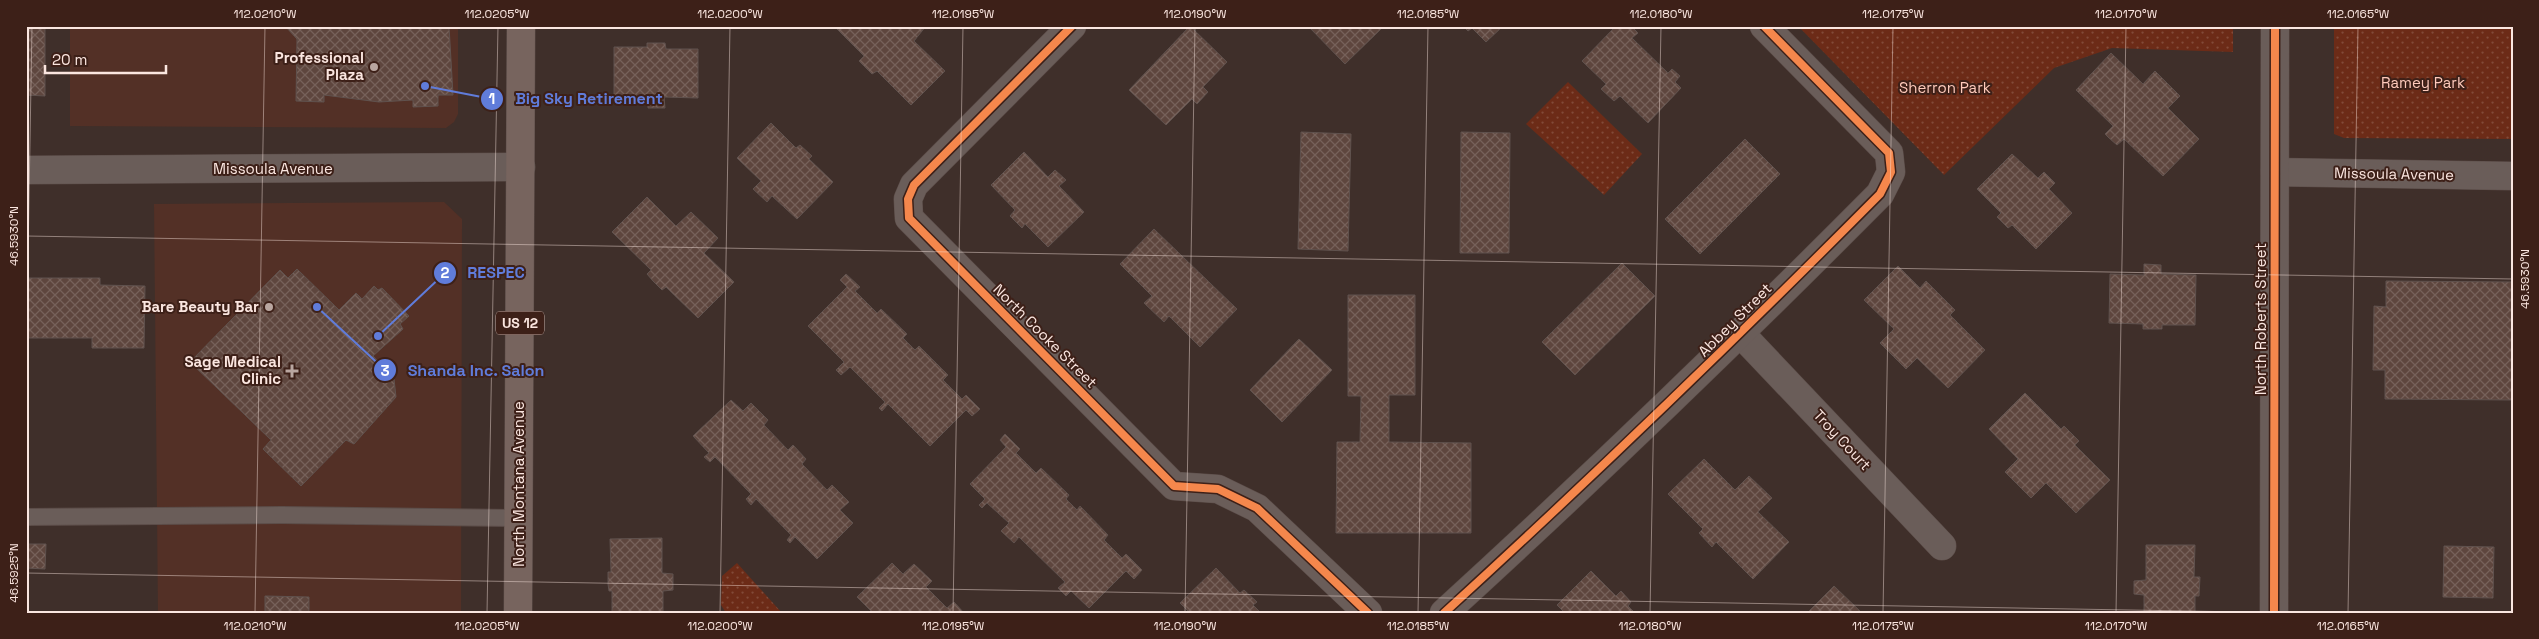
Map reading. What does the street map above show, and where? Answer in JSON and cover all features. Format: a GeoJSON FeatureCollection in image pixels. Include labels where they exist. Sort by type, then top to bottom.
{"type":"FeatureCollection","features":[{"type":"Feature","properties":{"kind":"highway","name":"North Montana Avenue"},"geometry":{"type":"LineString","coordinates":[[518,613],[521,26]]}},
{"type":"Feature","properties":{"kind":"street","name":"North Cooke Street"},"geometry":{"type":"LineString","coordinates":[[1072,26],[914,185],[908,199],[909,218],[1174,486],[1218,489],[1257,508],[1368,613]]}},
{"type":"Feature","properties":{"kind":"street","name":"Abbey Street"},"geometry":{"type":"LineString","coordinates":[[1444,613],[1592,477],[1741,334],[1880,194],[1891,172],[1889,153],[1764,26]]}},
{"type":"Feature","properties":{"kind":"street","name":"North Roberts Street"},"geometry":{"type":"LineString","coordinates":[[2274,613],[2276,26]]}},
{"type":"Feature","properties":{"kind":"street","name":"Missoula Avenue"},"geometry":{"type":"LineString","coordinates":[[26,170],[521,167]]}},
{"type":"Feature","properties":{"kind":"street","name":"Missoula Avenue"},"geometry":{"type":"LineString","coordinates":[[2275,172],[2513,176]]}},
{"type":"Feature","properties":{"kind":"street","name":"Troy Court"},"geometry":{"type":"LineString","coordinates":[[1741,334],[1942,546]]}},
{"type":"Feature","properties":{"kind":"lane"},"geometry":{"type":"LineString","coordinates":[[26,517],[282,515],[518,518]]}},
{"type":"Feature","properties":{"kind":"shaded area"},"geometry":{"type":"Polygon","coordinates":[[[70,26],[458,26],[458,114],[454,122],[446,128],[70,126],[70,26]]]}},
{"type":"Feature","properties":{"kind":"shaded area"},"geometry":{"type":"Polygon","coordinates":[[[444,202],[462,219],[461,613],[158,613],[154,204],[444,202]]]}},
{"type":"Feature","properties":{"kind":"green space","name":"Sherron Park"},"geometry":{"type":"Polygon","coordinates":[[[1798,26],[2233,26],[2233,52],[2112,48],[2054,68],[1944,175],[1798,26]]]}},
{"type":"Feature","properties":{"kind":"green space","name":"Ramey Park"},"geometry":{"type":"Polygon","coordinates":[[[2334,26],[2513,26],[2513,139],[2344,138],[2334,134],[2334,26]]]}},
{"type":"Feature","properties":{"kind":"green space"},"geometry":{"type":"Polygon","coordinates":[[[1568,82],[1642,154],[1604,195],[1526,124],[1568,82]]]}},
{"type":"Feature","properties":{"kind":"green space"},"geometry":{"type":"Polygon","coordinates":[[[737,563],[782,613],[726,613],[721,605],[722,576],[737,563]]]}},
{"type":"Feature","properties":{"kind":"building"},"geometry":{"type":"Polygon","coordinates":[[[26,26],[45,26],[45,96],[26,95],[26,26]]]}},
{"type":"Feature","properties":{"kind":"building","name":"Professional Plaza"},"geometry":{"type":"Polygon","coordinates":[[[285,26],[449,26],[453,95],[438,95],[438,106],[413,107],[413,100],[379,102],[324,95],[324,102],[296,101],[297,39],[285,26]]]}},
{"type":"Feature","properties":{"kind":"building"},"geometry":{"type":"Polygon","coordinates":[[[834,26],[926,26],[914,41],[945,71],[911,105],[877,71],[872,74],[859,61],[864,56],[834,26]]]}},
{"type":"Feature","properties":{"kind":"building"},"geometry":{"type":"Polygon","coordinates":[[[1190,26],[1227,62],[1203,87],[1208,92],[1197,104],[1192,99],[1166,125],[1129,90],[1190,26]]]}},
{"type":"Feature","properties":{"kind":"building"},"geometry":{"type":"Polygon","coordinates":[[[1308,26],[1378,26],[1381,29],[1345,64],[1308,26]]]}},
{"type":"Feature","properties":{"kind":"building"},"geometry":{"type":"Polygon","coordinates":[[[1463,26],[1503,26],[1486,42],[1472,28],[1468,31],[1463,26]]]}},
{"type":"Feature","properties":{"kind":"building"},"geometry":{"type":"Polygon","coordinates":[[[1616,26],[1631,26],[1638,33],[1632,38],[1668,73],[1672,69],[1680,76],[1675,82],[1681,88],[1648,123],[1620,96],[1614,101],[1601,89],[1606,84],[1582,61],[1616,26]]]}},
{"type":"Feature","properties":{"kind":"building"},"geometry":{"type":"Polygon","coordinates":[[[647,43],[665,43],[666,49],[698,49],[698,98],[664,97],[665,108],[648,108],[648,97],[614,97],[614,47],[647,47],[647,43]]]}},
{"type":"Feature","properties":{"kind":"building"},"geometry":{"type":"Polygon","coordinates":[[[2111,53],[2143,84],[2155,71],[2180,96],[2168,108],[2199,139],[2163,176],[2124,139],[2117,145],[2109,138],[2105,134],[2113,126],[2076,90],[2111,53]]]}},
{"type":"Feature","properties":{"kind":"building"},"geometry":{"type":"Polygon","coordinates":[[[771,123],[796,148],[800,145],[812,156],[809,159],[833,182],[797,219],[772,196],[767,202],[753,189],[761,181],[737,158],[771,123]]]}},
{"type":"Feature","properties":{"kind":"building"},"geometry":{"type":"Polygon","coordinates":[[[1301,132],[1351,134],[1348,251],[1298,249],[1301,132]]]}},
{"type":"Feature","properties":{"kind":"building"},"geometry":{"type":"Polygon","coordinates":[[[1461,132],[1510,133],[1509,253],[1460,253],[1461,132]]]}},
{"type":"Feature","properties":{"kind":"building"},"geometry":{"type":"Polygon","coordinates":[[[1745,139],[1780,174],[1700,254],[1665,219],[1745,139]]]}},
{"type":"Feature","properties":{"kind":"building"},"geometry":{"type":"Polygon","coordinates":[[[1024,152],[1048,177],[1055,170],[1066,180],[1059,186],[1084,212],[1048,247],[1025,224],[1022,228],[1010,216],[1015,210],[991,185],[1024,152]]]}},
{"type":"Feature","properties":{"kind":"building"},"geometry":{"type":"Polygon","coordinates":[[[2012,154],[2038,178],[2044,172],[2055,183],[2049,189],[2072,213],[2036,249],[2012,225],[2008,228],[1997,217],[2001,213],[1977,189],[2012,154]]]}},
{"type":"Feature","properties":{"kind":"building"},"geometry":{"type":"Polygon","coordinates":[[[647,197],[676,226],[691,212],[718,238],[704,253],[734,282],[698,318],[666,287],[662,290],[653,281],[647,274],[651,270],[612,232],[647,197]]]}},
{"type":"Feature","properties":{"kind":"building"},"geometry":{"type":"Polygon","coordinates":[[[1154,229],[1237,309],[1200,347],[1169,316],[1164,322],[1144,303],[1152,296],[1120,264],[1154,229]]]}},
{"type":"Feature","properties":{"kind":"building"},"geometry":{"type":"Polygon","coordinates":[[[1622,263],[1655,296],[1575,375],[1542,342],[1622,263]]]}},
{"type":"Feature","properties":{"kind":"building"},"geometry":{"type":"Polygon","coordinates":[[[2144,264],[2161,265],[2161,274],[2196,275],[2195,325],[2162,325],[2162,329],[2143,329],[2143,324],[2109,323],[2110,274],[2144,275],[2144,264]]]}},
{"type":"Feature","properties":{"kind":"building"},"geometry":{"type":"Polygon","coordinates":[[[1898,266],[1920,288],[1926,281],[1955,310],[1950,315],[1985,350],[1948,388],[1917,358],[1906,369],[1880,343],[1894,329],[1864,300],[1898,266]]]}},
{"type":"Feature","properties":{"kind":"building","name":"Sage Medical Clinic"},"geometry":{"type":"Polygon","coordinates":[[[297,269],[339,310],[356,293],[362,299],[374,286],[378,290],[382,288],[409,316],[400,324],[403,329],[373,356],[394,379],[396,397],[354,444],[346,440],[301,486],[263,449],[271,440],[190,362],[280,270],[288,278],[297,269]]]}},
{"type":"Feature","properties":{"kind":"building"},"geometry":{"type":"Polygon","coordinates":[[[846,274],[860,287],[855,291],[877,313],[881,309],[907,334],[903,338],[915,350],[919,346],[948,375],[943,380],[962,399],[966,395],[980,409],[972,416],[966,410],[930,446],[888,404],[882,411],[879,408],[885,402],[850,367],[841,375],[836,370],[844,362],[808,326],[847,287],[840,280],[846,274]]]}},
{"type":"Feature","properties":{"kind":"building"},"geometry":{"type":"Polygon","coordinates":[[[26,278],[100,278],[100,285],[145,286],[144,348],[92,348],[92,338],[26,338],[26,278]]]}},
{"type":"Feature","properties":{"kind":"building"},"geometry":{"type":"Polygon","coordinates":[[[2386,281],[2513,282],[2513,400],[2385,399],[2385,370],[2373,370],[2374,306],[2386,307],[2386,281]]]}},
{"type":"Feature","properties":{"kind":"building"},"geometry":{"type":"Polygon","coordinates":[[[1348,295],[1415,295],[1415,395],[1389,395],[1389,442],[1471,443],[1471,533],[1336,533],[1337,442],[1360,442],[1361,396],[1348,396],[1348,295]]]}},
{"type":"Feature","properties":{"kind":"building"},"geometry":{"type":"Polygon","coordinates":[[[1299,339],[1332,370],[1282,422],[1250,390],[1299,339]]]}},
{"type":"Feature","properties":{"kind":"building"},"geometry":{"type":"Polygon","coordinates":[[[2025,393],[2061,429],[2064,426],[2079,441],[2075,445],[2110,480],[2076,513],[2046,483],[2031,498],[2005,472],[2018,459],[1989,429],[2025,393]]]}},
{"type":"Feature","properties":{"kind":"building"},"geometry":{"type":"Polygon","coordinates":[[[731,400],[743,411],[751,403],[768,420],[764,425],[788,450],[793,445],[806,459],[802,464],[827,490],[832,485],[849,502],[840,510],[853,523],[817,559],[795,537],[790,543],[787,540],[791,535],[756,499],[751,505],[746,499],[751,494],[715,457],[710,462],[704,457],[709,453],[693,436],[731,400]]]}},
{"type":"Feature","properties":{"kind":"building"},"geometry":{"type":"Polygon","coordinates":[[[1005,434],[1020,449],[1016,453],[1036,473],[1041,468],[1069,495],[1066,499],[1077,510],[1080,506],[1108,535],[1104,540],[1122,558],[1126,554],[1142,570],[1134,579],[1126,571],[1089,608],[1071,591],[1066,596],[1058,588],[1065,582],[1019,537],[1014,543],[1001,531],[1009,523],[987,503],[982,508],[979,505],[985,499],[970,484],[1006,447],[1000,440],[1005,434]]]}},
{"type":"Feature","properties":{"kind":"building"},"geometry":{"type":"Polygon","coordinates":[[[1704,459],[1735,490],[1749,476],[1772,498],[1758,512],[1789,542],[1753,579],[1716,542],[1712,547],[1699,533],[1703,529],[1668,494],[1704,459]]]}},
{"type":"Feature","properties":{"kind":"building"},"geometry":{"type":"Polygon","coordinates":[[[662,538],[662,573],[673,574],[673,590],[663,591],[663,613],[612,613],[612,591],[609,591],[608,584],[608,572],[611,572],[610,539],[662,538]]]}},
{"type":"Feature","properties":{"kind":"building"},"geometry":{"type":"Polygon","coordinates":[[[26,544],[46,544],[45,569],[26,568],[26,544]]]}},
{"type":"Feature","properties":{"kind":"building"},"geometry":{"type":"Polygon","coordinates":[[[2146,545],[2195,545],[2194,577],[2200,577],[2199,596],[2195,596],[2195,613],[2144,613],[2144,595],[2134,594],[2134,581],[2146,580],[2146,545]]]}},
{"type":"Feature","properties":{"kind":"building"},"geometry":{"type":"Polygon","coordinates":[[[2444,546],[2494,547],[2493,598],[2443,597],[2444,546]]]}},
{"type":"Feature","properties":{"kind":"building"},"geometry":{"type":"Polygon","coordinates":[[[892,563],[903,574],[914,564],[932,581],[926,587],[947,608],[954,602],[964,613],[873,613],[857,597],[892,563]]]}},
{"type":"Feature","properties":{"kind":"building"},"geometry":{"type":"Polygon","coordinates":[[[1216,568],[1240,593],[1244,590],[1257,602],[1253,605],[1261,613],[1190,613],[1180,603],[1216,568]]]}},
{"type":"Feature","properties":{"kind":"building"},"geometry":{"type":"Polygon","coordinates":[[[1591,571],[1616,596],[1621,591],[1631,602],[1628,606],[1635,613],[1565,613],[1557,605],[1591,571]]]}},
{"type":"Feature","properties":{"kind":"building"},"geometry":{"type":"Polygon","coordinates":[[[1834,586],[1862,613],[1807,613],[1834,586]]]}},
{"type":"Feature","properties":{"kind":"building"},"geometry":{"type":"Polygon","coordinates":[[[265,596],[309,597],[309,613],[265,613],[265,596]]]}},
{"type":"Feature","properties":{"kind":"cycle path"},"geometry":{"type":"LineString","coordinates":[[1072,26],[914,185],[908,199],[909,218],[1174,486],[1218,489],[1257,508],[1368,613]]}},
{"type":"Feature","properties":{"kind":"cycle path"},"geometry":{"type":"LineString","coordinates":[[1444,613],[1665,406],[1880,194],[1891,172],[1889,153],[1764,26]]}},
{"type":"Feature","properties":{"kind":"cycle path"},"geometry":{"type":"LineString","coordinates":[[2274,613],[2275,26]]}},
{"type":"Feature","properties":{"kind":"place","name":"Professional Plaza"},"geometry":{"type":"Point","coordinates":[374,67]}},
{"type":"Feature","properties":{"kind":"place","name":"Big Sky Retirement"},"geometry":{"type":"Point","coordinates":[425,86]}},
{"type":"Feature","properties":{"kind":"place","name":"Bare Beauty Bar"},"geometry":{"type":"Point","coordinates":[269,307]}},
{"type":"Feature","properties":{"kind":"place","name":"Shanda Inc. Salon"},"geometry":{"type":"Point","coordinates":[317,307]}},
{"type":"Feature","properties":{"kind":"place","name":"RESPEC"},"geometry":{"type":"Point","coordinates":[378,336]}},
{"type":"Feature","properties":{"kind":"place","name":"Sage Medical Clinic"},"geometry":{"type":"Point","coordinates":[292,371]}}]}
